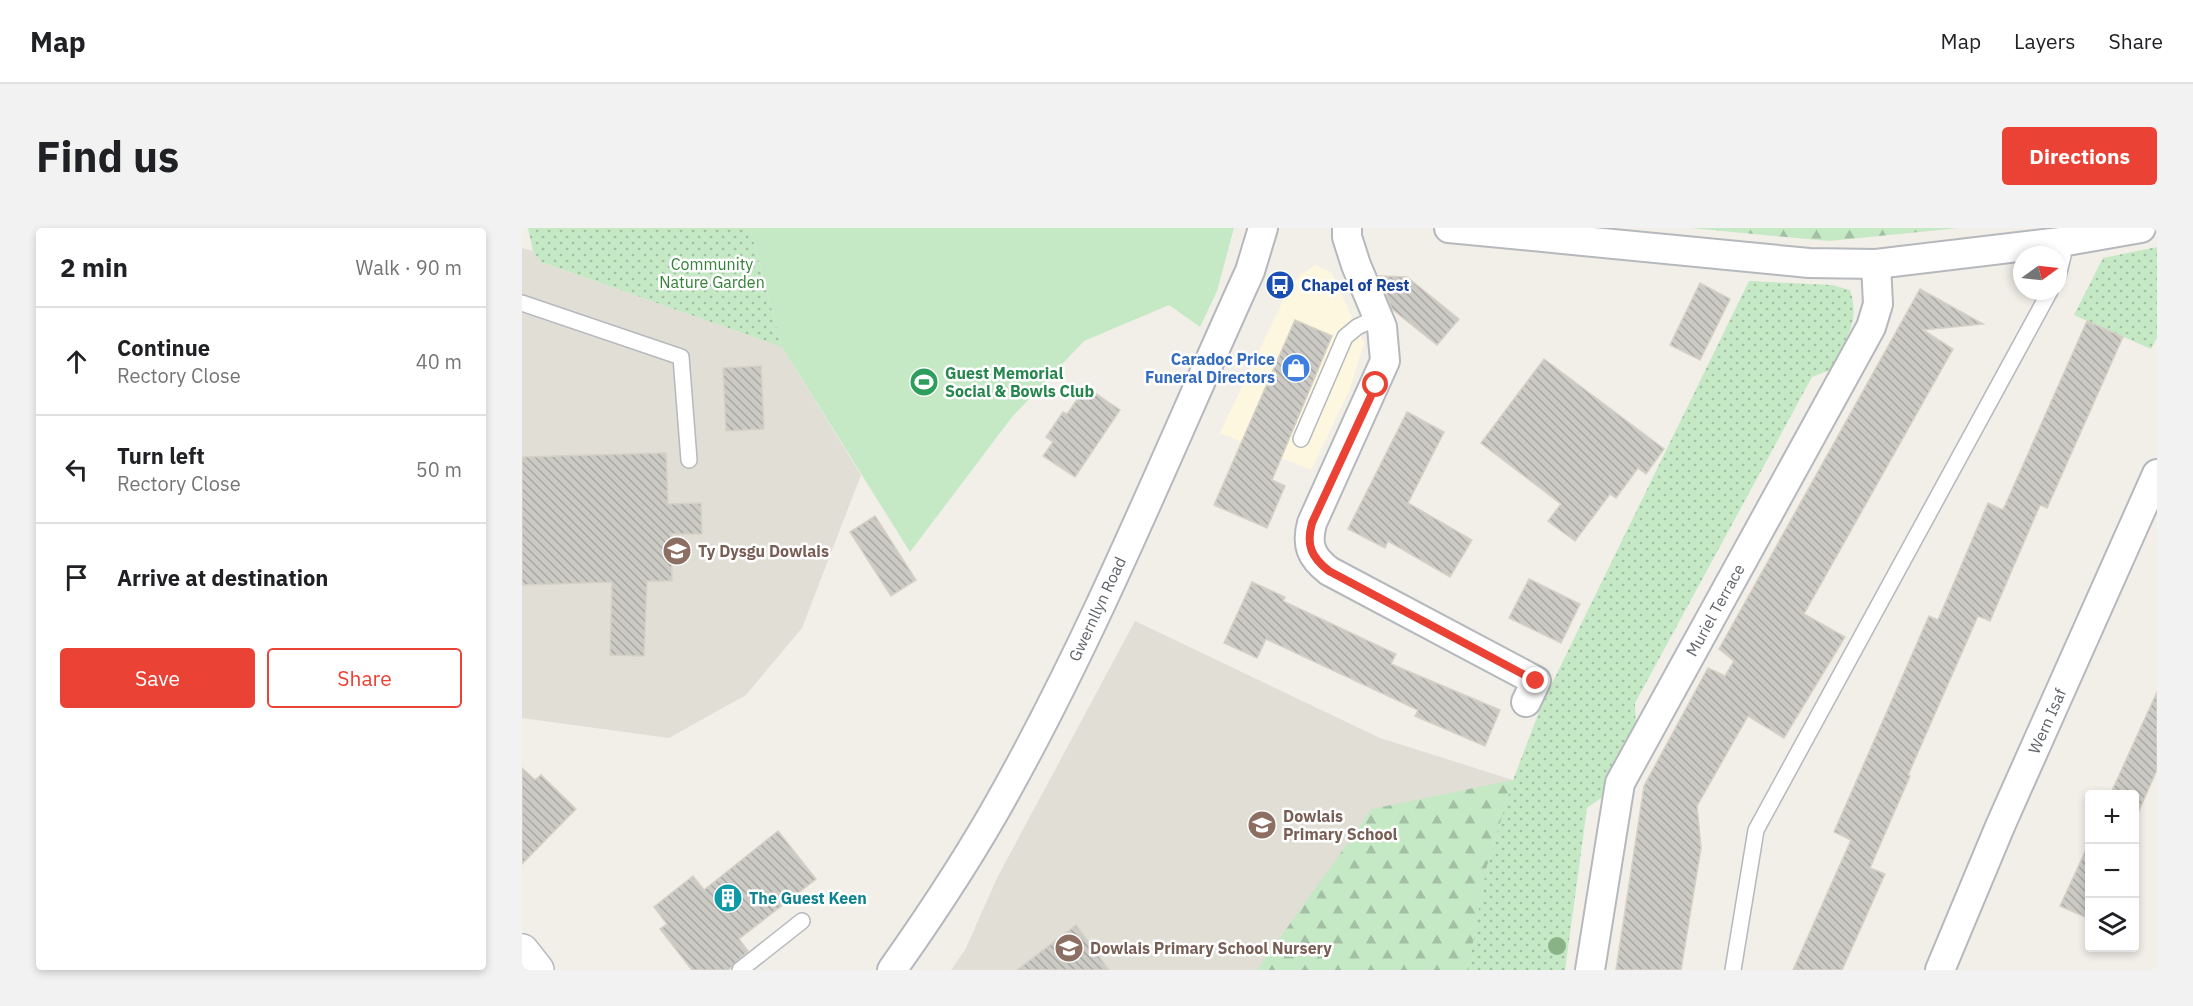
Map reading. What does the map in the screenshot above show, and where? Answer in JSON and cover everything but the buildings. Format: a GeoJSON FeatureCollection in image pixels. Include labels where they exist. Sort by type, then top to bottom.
{"type":"FeatureCollection","features":[{"type":"Feature","properties":{"kind":"street","name":"Gwernllyn Road"},"geometry":{"type":"LineString","coordinates":[[892,970],[944,896],[1006,791],[1079,650],[1251,270],[1263,228]]}},
{"type":"Feature","properties":{"kind":"street"},"geometry":{"type":"LineString","coordinates":[[1347,228],[1347,237],[1356,265],[1382,327],[1385,361],[1312,523],[1307,540],[1315,560],[1329,571],[1536,681],[1526,702]]}},
{"type":"Feature","properties":{"kind":"street"},"geometry":{"type":"LineString","coordinates":[[1449,228],[1809,263],[1876,264],[2061,243],[2141,228]]}},
{"type":"Feature","properties":{"kind":"street","name":"Muriel Terrace"},"geometry":{"type":"LineString","coordinates":[[1590,970],[1620,783],[1871,327],[1878,304],[1876,264]]}},
{"type":"Feature","properties":{"kind":"street","name":"Wern Isaf"},"geometry":{"type":"LineString","coordinates":[[1940,970],[2001,824],[2157,474]]}},
{"type":"Feature","properties":{"kind":"street"},"geometry":{"type":"LineString","coordinates":[[522,951],[537,970]]}},
{"type":"Feature","properties":{"kind":"lane"},"geometry":{"type":"LineString","coordinates":[[1733,970],[1756,830],[2045,300]]}},
{"type":"Feature","properties":{"kind":"lane"},"geometry":{"type":"LineString","coordinates":[[522,303],[681,357],[690,460]]}},
{"type":"Feature","properties":{"kind":"lane"},"geometry":{"type":"LineString","coordinates":[[1301,440],[1345,337],[1357,327],[1378,317]]}},
{"type":"Feature","properties":{"kind":"lane"},"geometry":{"type":"LineString","coordinates":[[740,970],[802,921]]}},
{"type":"Feature","properties":{"kind":"shaded area","name":"Ty Dysgu Dowlais"},"geometry":{"type":"Polygon","coordinates":[[[522,248],[533,251],[541,262],[782,347],[861,475],[802,628],[746,695],[669,738],[522,718],[522,248]]]}},
{"type":"Feature","properties":{"kind":"shaded area"},"geometry":{"type":"Polygon","coordinates":[[[1316,265],[1331,272],[1364,343],[1350,389],[1311,470],[1220,433],[1288,290],[1301,274],[1316,265]]]}},
{"type":"Feature","properties":{"kind":"shaded area","name":"Dowlais Primary School"},"geometry":{"type":"Polygon","coordinates":[[[1135,621],[1380,738],[1513,780],[1486,869],[1468,970],[951,970],[965,950],[997,878],[1135,621]]]}},
{"type":"Feature","properties":{"kind":"green space","name":"Community Nature Garden"},"geometry":{"type":"Polygon","coordinates":[[[528,228],[750,228],[782,347],[541,262],[533,251],[528,228]]]}},
{"type":"Feature","properties":{"kind":"green space","name":"Guest Memorial Social & Bowls Club"},"geometry":{"type":"Polygon","coordinates":[[[750,228],[1234,228],[1217,291],[1200,327],[1169,305],[1084,341],[1012,417],[910,552],[782,347],[750,228]]]}},
{"type":"Feature","properties":{"kind":"green space"},"geometry":{"type":"Polygon","coordinates":[[[1691,228],[1959,228],[1829,241],[1691,228]]]}},
{"type":"Feature","properties":{"kind":"green space"},"geometry":{"type":"Polygon","coordinates":[[[2157,247],[2157,337],[2151,349],[2074,315],[2103,258],[2157,247]]]}},
{"type":"Feature","properties":{"kind":"green space"},"geometry":{"type":"Polygon","coordinates":[[[1749,281],[1832,285],[1850,290],[1853,312],[1849,332],[1830,370],[1812,377],[1635,703],[1636,729],[1605,795],[1587,808],[1565,970],[1468,970],[1486,869],[1513,780],[1542,704],[1749,281]]]}},
{"type":"Feature","properties":{"kind":"green space"},"geometry":{"type":"Polygon","coordinates":[[[1513,780],[1486,869],[1468,970],[1257,970],[1372,809],[1513,780]]]}},
{"type":"Feature","properties":{"kind":"place","name":"Chapel of Rest"},"geometry":{"type":"Point","coordinates":[1280,285]}},
{"type":"Feature","properties":{"kind":"place","name":"Caradoc Price Funeral Directors"},"geometry":{"type":"Point","coordinates":[1296,368]}},
{"type":"Feature","properties":{"kind":"place","name":"Guest Memorial Social & Bowls Club"},"geometry":{"type":"Point","coordinates":[924,382]}},
{"type":"Feature","properties":{"kind":"place","name":"Ty Dysgu Dowlais"},"geometry":{"type":"Point","coordinates":[677,551]}},
{"type":"Feature","properties":{"kind":"place","name":"Dowlais Primary School"},"geometry":{"type":"Point","coordinates":[1262,825]}},
{"type":"Feature","properties":{"kind":"place","name":"The Guest Keen"},"geometry":{"type":"Point","coordinates":[728,898]}},
{"type":"Feature","properties":{"kind":"place","name":"Dowlais Primary School Nursery"},"geometry":{"type":"Point","coordinates":[1069,948]}},
{"type":"Feature","properties":{"kind":"route"},"geometry":{"type":"LineString","coordinates":[[1376,385],[1312,523],[1307,540],[1315,560],[1329,571],[1536,681]]}}]}
